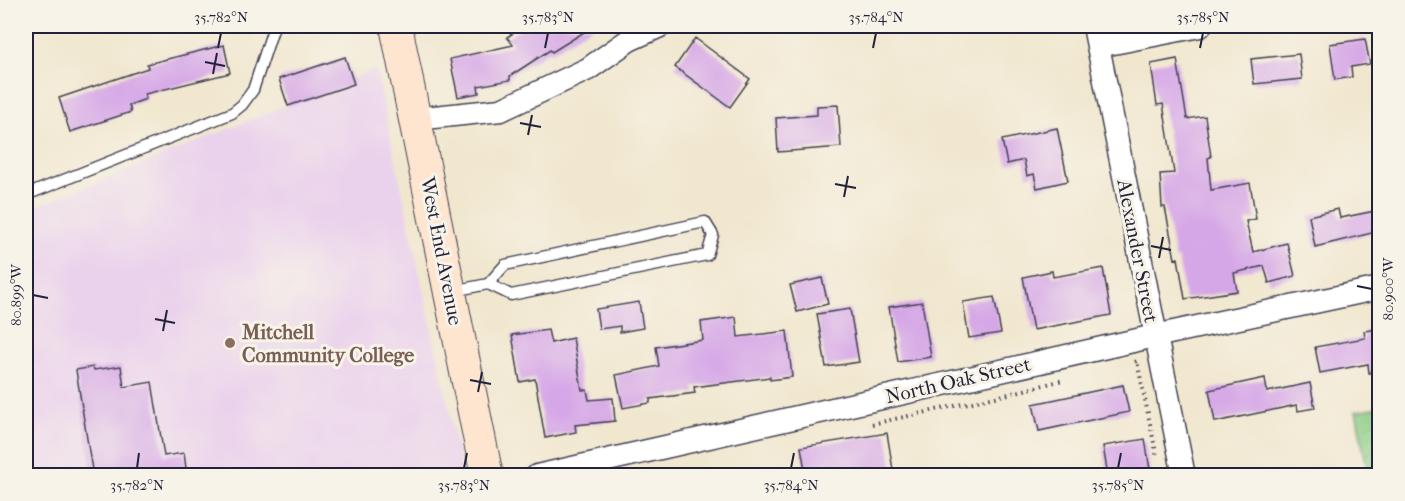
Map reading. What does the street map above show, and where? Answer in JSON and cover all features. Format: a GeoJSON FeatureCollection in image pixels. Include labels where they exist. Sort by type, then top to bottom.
{"type":"FeatureCollection","features":[{"type":"Feature","properties":{"kind":"main road","name":"West End Avenue"},"geometry":{"type":"LineString","coordinates":[[398,26],[487,476]]}},
{"type":"Feature","properties":{"kind":"street"},"geometry":{"type":"LineString","coordinates":[[415,119],[501,110],[588,69],[629,40],[660,26]]}},
{"type":"Feature","properties":{"kind":"street"},"geometry":{"type":"LineString","coordinates":[[1096,36],[1200,26]]}},
{"type":"Feature","properties":{"kind":"street","name":"Alexander Street"},"geometry":{"type":"LineString","coordinates":[[1096,36],[1184,476]]}},
{"type":"Feature","properties":{"kind":"street","name":"North Oak Street"},"geometry":{"type":"LineString","coordinates":[[537,476],[1155,336],[1380,288]]}},
{"type":"Feature","properties":{"kind":"lane"},"geometry":{"type":"LineString","coordinates":[[26,195],[232,113],[242,105],[253,90],[260,61],[274,26]]}},
{"type":"Feature","properties":{"kind":"lane"},"geometry":{"type":"LineString","coordinates":[[450,292],[488,284],[505,265],[672,229],[705,222],[713,236],[707,255],[511,295],[488,284]]}},
{"type":"Feature","properties":{"kind":"path"},"geometry":{"type":"LineString","coordinates":[[1125,364],[1137,361],[1158,464]]}},
{"type":"Feature","properties":{"kind":"path"},"geometry":{"type":"LineString","coordinates":[[864,425],[1009,394],[1067,379]]}},
{"type":"Feature","properties":{"kind":"shaded area","name":"Mitchell Community College"},"geometry":{"type":"Polygon","coordinates":[[[376,69],[463,475],[26,476],[26,211],[376,69]]]}},
{"type":"Feature","properties":{"kind":"green space"},"geometry":{"type":"Polygon","coordinates":[[[1379,407],[1379,475],[1368,475],[1356,411],[1379,407]]]}},
{"type":"Feature","properties":{"kind":"building"},"geometry":{"type":"Polygon","coordinates":[[[525,26],[594,26],[552,52],[550,50],[510,76],[510,80],[478,86],[479,93],[458,97],[450,59],[513,45],[507,37],[525,26]]]}},
{"type":"Feature","properties":{"kind":"building"},"geometry":{"type":"Polygon","coordinates":[[[695,38],[750,79],[730,107],[675,67],[695,38]]]}},
{"type":"Feature","properties":{"kind":"building"},"geometry":{"type":"Polygon","coordinates":[[[1365,39],[1370,64],[1351,67],[1352,77],[1335,80],[1330,44],[1365,39]]]}},
{"type":"Feature","properties":{"kind":"building"},"geometry":{"type":"Polygon","coordinates":[[[224,45],[230,73],[145,94],[146,99],[129,105],[131,112],[70,132],[59,98],[148,68],[147,64],[224,45]]]}},
{"type":"Feature","properties":{"kind":"building"},"geometry":{"type":"Polygon","coordinates":[[[1299,54],[1302,79],[1254,84],[1251,59],[1299,54]]]}},
{"type":"Feature","properties":{"kind":"building"},"geometry":{"type":"Polygon","coordinates":[[[345,57],[354,84],[288,106],[279,79],[345,57]]]}},
{"type":"Feature","properties":{"kind":"building"},"geometry":{"type":"Polygon","coordinates":[[[1177,59],[1187,119],[1205,116],[1211,157],[1208,158],[1211,190],[1250,183],[1256,219],[1246,221],[1253,252],[1287,243],[1295,276],[1269,283],[1264,266],[1234,273],[1237,291],[1185,299],[1178,258],[1175,259],[1165,207],[1162,207],[1160,174],[1174,173],[1163,104],[1157,105],[1151,64],[1177,59]]]}},
{"type":"Feature","properties":{"kind":"building"},"geometry":{"type":"Polygon","coordinates":[[[838,105],[841,147],[778,152],[776,118],[817,115],[817,106],[838,105]]]}},
{"type":"Feature","properties":{"kind":"building"},"geometry":{"type":"Polygon","coordinates":[[[1057,128],[1068,181],[1037,188],[1034,174],[1027,176],[1024,160],[1007,164],[1002,140],[1057,128]]]}},
{"type":"Feature","properties":{"kind":"building"},"geometry":{"type":"Polygon","coordinates":[[[1338,209],[1340,218],[1380,210],[1380,231],[1315,247],[1309,216],[1338,209]]]}},
{"type":"Feature","properties":{"kind":"building"},"geometry":{"type":"Polygon","coordinates":[[[1103,268],[1111,315],[1033,330],[1023,277],[1052,271],[1053,277],[1103,268]]]}},
{"type":"Feature","properties":{"kind":"building"},"geometry":{"type":"Polygon","coordinates":[[[822,278],[828,304],[797,312],[790,285],[822,278]]]}},
{"type":"Feature","properties":{"kind":"building"},"geometry":{"type":"Polygon","coordinates":[[[994,297],[1001,333],[969,338],[963,302],[994,297]]]}},
{"type":"Feature","properties":{"kind":"building"},"geometry":{"type":"Polygon","coordinates":[[[639,302],[643,328],[620,332],[620,326],[599,329],[596,309],[639,302]]]}},
{"type":"Feature","properties":{"kind":"building"},"geometry":{"type":"Polygon","coordinates":[[[922,302],[931,357],[898,362],[889,307],[922,302]]]}},
{"type":"Feature","properties":{"kind":"building"},"geometry":{"type":"Polygon","coordinates":[[[850,309],[859,362],[826,367],[817,314],[850,309]]]}},
{"type":"Feature","properties":{"kind":"building"},"geometry":{"type":"Polygon","coordinates":[[[736,317],[738,337],[787,331],[792,377],[770,380],[770,377],[694,387],[695,393],[650,399],[650,403],[623,408],[616,375],[659,366],[656,347],[703,340],[701,322],[736,317]]]}},
{"type":"Feature","properties":{"kind":"building"},"geometry":{"type":"Polygon","coordinates":[[[1380,329],[1380,373],[1369,373],[1368,364],[1320,373],[1315,347],[1365,338],[1364,331],[1380,329]]]}},
{"type":"Feature","properties":{"kind":"building"},"geometry":{"type":"Polygon","coordinates":[[[548,330],[551,343],[573,338],[582,390],[587,390],[589,400],[613,398],[615,421],[575,425],[576,432],[545,438],[535,379],[520,382],[512,335],[548,330]]]}},
{"type":"Feature","properties":{"kind":"building"},"geometry":{"type":"Polygon","coordinates":[[[121,366],[124,387],[152,382],[164,456],[184,453],[187,476],[93,476],[76,370],[121,366]]]}},
{"type":"Feature","properties":{"kind":"building"},"geometry":{"type":"Polygon","coordinates":[[[1265,378],[1267,392],[1310,383],[1315,408],[1298,411],[1297,405],[1215,422],[1209,390],[1265,378]]]}},
{"type":"Feature","properties":{"kind":"building"},"geometry":{"type":"Polygon","coordinates":[[[1123,385],[1129,412],[1039,431],[1033,404],[1123,385]]]}},
{"type":"Feature","properties":{"kind":"building"},"geometry":{"type":"Polygon","coordinates":[[[887,433],[894,476],[806,476],[801,447],[887,433]]]}},
{"type":"Feature","properties":{"kind":"building"},"geometry":{"type":"Polygon","coordinates":[[[1145,439],[1151,476],[1108,476],[1103,446],[1145,439]]]}},
{"type":"Feature","properties":{"kind":"place","name":"Mitchell Community College"},"geometry":{"type":"Point","coordinates":[230,343]}}]}
